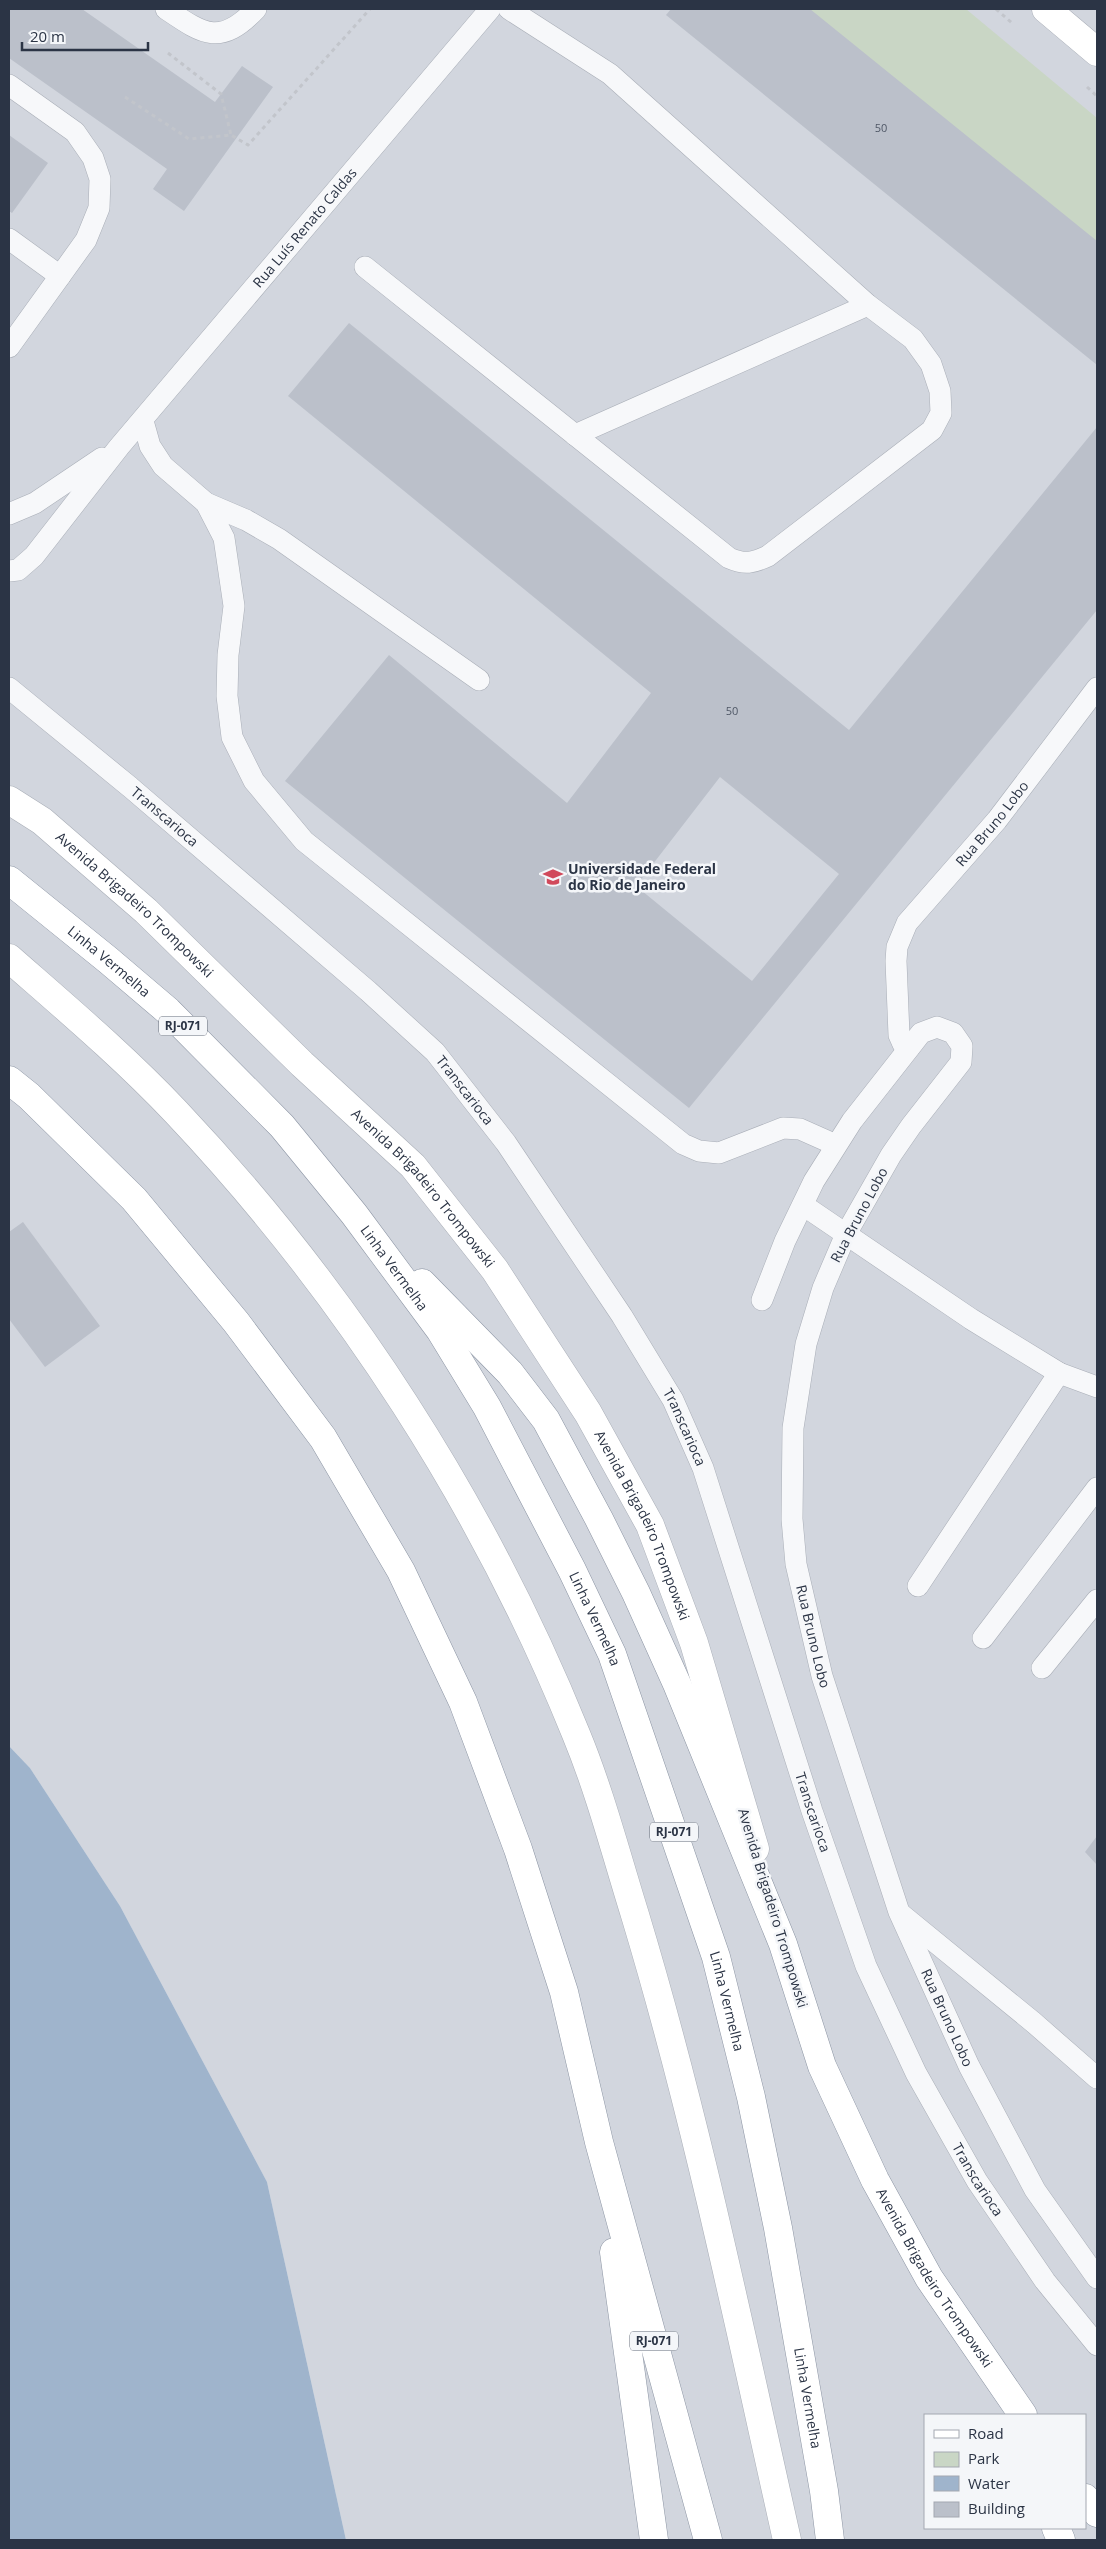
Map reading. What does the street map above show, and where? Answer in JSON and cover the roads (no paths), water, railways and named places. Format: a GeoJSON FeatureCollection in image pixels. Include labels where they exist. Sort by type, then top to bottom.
{"type":"FeatureCollection","features":[{"type":"Feature","properties":{"kind":"main road"},"geometry":{"type":"LineString","coordinates":[[1046,9],[1097,52]]}},
{"type":"Feature","properties":{"kind":"main road","name":"Avenida Brigadeiro Trompowski"},"geometry":{"type":"LineString","coordinates":[[9,800],[42,821],[146,911],[302,1064],[413,1166],[495,1270],[588,1413],[650,1525],[694,1643],[783,1944],[822,2066],[875,2180],[929,2278],[1022,2414]]}},
{"type":"Feature","properties":{"kind":"main road","name":"Linha Vermelha"},"geometry":{"type":"LineString","coordinates":[[9,880],[168,1011],[282,1126],[354,1214],[440,1330],[487,1407],[572,1570],[618,1671],[716,1958],[751,2097],[778,2228],[824,2491],[830,2540]]}},
{"type":"Feature","properties":{"kind":"main road"},"geometry":{"type":"LineString","coordinates":[[9,958],[86,1024],[176,1111],[313,1272],[432,1446],[480,1528],[531,1628],[578,1738],[648,1957],[710,2197],[787,2540]]}},
{"type":"Feature","properties":{"kind":"main road","name":"RJ-071"},"geometry":{"type":"LineString","coordinates":[[9,1080],[28,1096],[134,1199],[236,1322],[323,1438],[401,1571],[463,1702],[518,1849],[564,1992],[599,2142],[708,2540]]}},
{"type":"Feature","properties":{"kind":"main road"},"geometry":{"type":"LineString","coordinates":[[354,1214],[510,1373],[546,1420],[636,1593],[677,1684],[783,1944]]}},
{"type":"Feature","properties":{"kind":"main road"},"geometry":{"type":"LineString","coordinates":[[599,2142],[654,2540]]}},
{"type":"Feature","properties":{"kind":"main road"},"geometry":{"type":"LineString","coordinates":[[929,2278],[1000,2414]]}},
{"type":"Feature","properties":{"kind":"main road"},"geometry":{"type":"LineString","coordinates":[[1086,2499],[1097,2512]]}},
{"type":"Feature","properties":{"kind":"lane"},"geometry":{"type":"LineString","coordinates":[[166,9],[198,30],[211,33],[226,32],[240,25],[256,9]]}},
{"type":"Feature","properties":{"kind":"lane","name":"Rua Luís Renato Caldas"},"geometry":{"type":"LineString","coordinates":[[9,571],[18,570],[34,556],[119,447],[143,421],[490,9]]}},
{"type":"Feature","properties":{"kind":"lane"},"geometry":{"type":"LineString","coordinates":[[365,267],[729,558],[742,564],[754,562],[768,556],[932,430],[941,413],[940,391],[931,364],[913,339],[868,305],[610,74],[509,9]]}},
{"type":"Feature","properties":{"kind":"lane"},"geometry":{"type":"LineString","coordinates":[[9,85],[75,132],[93,158],[100,179],[99,208],[86,240],[9,347]]}},
{"type":"Feature","properties":{"kind":"lane"},"geometry":{"type":"LineString","coordinates":[[9,239],[60,276]]}},
{"type":"Feature","properties":{"kind":"lane"},"geometry":{"type":"LineString","coordinates":[[576,435],[868,305]]}},
{"type":"Feature","properties":{"kind":"lane"},"geometry":{"type":"LineString","coordinates":[[143,421],[150,446],[163,466],[206,503],[246,520],[278,539],[479,680]]}},
{"type":"Feature","properties":{"kind":"lane","name":"Rua Luís Renato Caldas"},"geometry":{"type":"LineString","coordinates":[[9,514],[35,503],[119,447]]}},
{"type":"Feature","properties":{"kind":"lane"},"geometry":{"type":"LineString","coordinates":[[206,503],[224,538],[234,606],[228,654],[227,696],[232,737],[254,781],[304,842],[683,1144],[699,1151],[719,1153],[783,1128],[800,1129],[836,1146]]}},
{"type":"Feature","properties":{"kind":"lane","name":"Transcarioca"},"geometry":{"type":"LineString","coordinates":[[9,688],[130,787],[368,991],[435,1052],[506,1143],[622,1316],[673,1400],[703,1468],[812,1811],[870,1975],[916,2073],[977,2181],[1045,2281],[1097,2345]]}},
{"type":"Feature","properties":{"kind":"lane","name":"Rua Bruno Lobo"},"geometry":{"type":"LineString","coordinates":[[909,1048],[903,1044],[898,1027],[896,961],[901,934],[907,923],[997,820],[1097,688]]}},
{"type":"Feature","properties":{"kind":"lane","name":"Rua Bruno Lobo"},"geometry":{"type":"LineString","coordinates":[[762,1300],[802,1205],[814,1181],[836,1146],[921,1033],[937,1027],[946,1028],[959,1038],[963,1055],[957,1070],[911,1126],[891,1155],[846,1234],[823,1288],[806,1344],[793,1428],[792,1519],[796,1564],[822,1676],[899,1912],[969,2066],[1035,2190],[1097,2278]]}},
{"type":"Feature","properties":{"kind":"lane"},"geometry":{"type":"LineString","coordinates":[[802,1205],[971,1319],[1059,1373],[1097,1387]]}},
{"type":"Feature","properties":{"kind":"lane"},"geometry":{"type":"LineString","coordinates":[[918,1586],[1059,1373]]}},
{"type":"Feature","properties":{"kind":"lane"},"geometry":{"type":"LineString","coordinates":[[983,1638],[1097,1488]]}},
{"type":"Feature","properties":{"kind":"lane"},"geometry":{"type":"LineString","coordinates":[[1042,1668],[1097,1600]]}},
{"type":"Feature","properties":{"kind":"lane"},"geometry":{"type":"LineString","coordinates":[[899,1912],[1033,2022],[1097,2078]]}},
{"type":"Feature","properties":{"kind":"water"},"geometry":{"type":"Polygon","coordinates":[[[9,1746],[30,1768],[120,1906],[267,2182],[346,2540],[9,2540],[9,1746]]]}},
{"type":"Feature","properties":{"kind":"place","name":"Universidade Federal do Rio de Janeiro"},"geometry":{"type":"Point","coordinates":[553,877]}}]}
